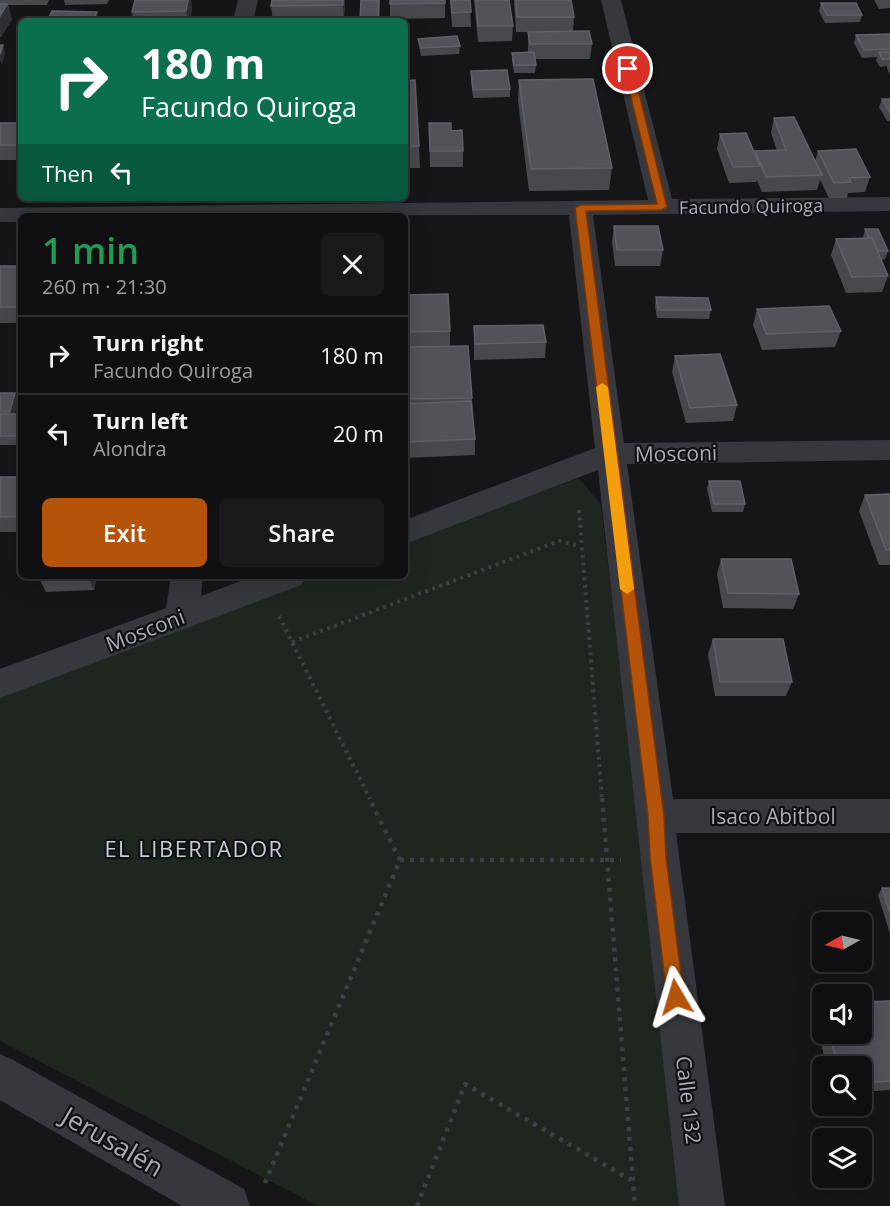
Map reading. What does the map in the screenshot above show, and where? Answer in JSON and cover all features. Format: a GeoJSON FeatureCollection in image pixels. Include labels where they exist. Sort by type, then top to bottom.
{"type":"FeatureCollection","features":[{"type":"Feature","properties":{"kind":"street"},"geometry":{"type":"LineString","coordinates":[[244,18],[248,0]]}},
{"type":"Feature","properties":{"kind":"street"},"geometry":{"type":"LineString","coordinates":[[611,0],[662,207]]}},
{"type":"Feature","properties":{"kind":"street","name":"Facundo Quiroga"},"geometry":{"type":"LineString","coordinates":[[296,213],[890,204]]}},
{"type":"Feature","properties":{"kind":"street","name":"Facundo Quiroga"},"geometry":{"type":"LineString","coordinates":[[42,213],[208,205],[236,213]]}},
{"type":"Feature","properties":{"kind":"street","name":"Calle 132"},"geometry":{"type":"LineString","coordinates":[[580,208],[702,1206]]}},
{"type":"Feature","properties":{"kind":"street","name":"Facundo Quiroga"},"geometry":{"type":"LineString","coordinates":[[0,215],[18,214]]}},
{"type":"Feature","properties":{"kind":"street","name":"Mosconi"},"geometry":{"type":"LineString","coordinates":[[408,531],[610,454],[890,450]]}},
{"type":"Feature","properties":{"kind":"street"},"geometry":{"type":"LineString","coordinates":[[182,615],[187,579]]}},
{"type":"Feature","properties":{"kind":"street","name":"Mosconi"},"geometry":{"type":"LineString","coordinates":[[0,684],[277,581]]}},
{"type":"Feature","properties":{"kind":"street","name":"Isaco Abitbol"},"geometry":{"type":"LineString","coordinates":[[656,816],[890,816]]}},
{"type":"Feature","properties":{"kind":"street","name":"Jerusalén"},"geometry":{"type":"LineString","coordinates":[[0,1076],[227,1206]]}},
{"type":"Feature","properties":{"kind":"path"},"geometry":{"type":"LineString","coordinates":[[577,467],[580,546],[635,1206]]}},
{"type":"Feature","properties":{"kind":"path"},"geometry":{"type":"LineString","coordinates":[[292,642],[559,541],[580,546]]}},
{"type":"Feature","properties":{"kind":"path"},"geometry":{"type":"LineString","coordinates":[[264,1184],[400,860],[292,642],[277,581]]}},
{"type":"Feature","properties":{"kind":"path"},"geometry":{"type":"LineString","coordinates":[[400,860],[606,861],[658,857]]}},
{"type":"Feature","properties":{"kind":"path"},"geometry":{"type":"LineString","coordinates":[[417,1206],[465,1084],[632,1181]]}},
{"type":"Feature","properties":{"kind":"shaded area"},"geometry":{"type":"Polygon","coordinates":[[[579,478],[601,505],[684,1206],[318,1206],[0,1041],[0,692],[305,579],[408,579],[408,541],[579,478]]]}},
{"type":"Feature","properties":{"kind":"building"},"geometry":{"type":"Polygon","coordinates":[[[135,0],[188,0],[186,11],[132,12],[135,0]]]}},
{"type":"Feature","properties":{"kind":"building"},"geometry":{"type":"Polygon","coordinates":[[[272,0],[343,0],[343,5],[271,6],[272,0]]]}},
{"type":"Feature","properties":{"kind":"building"},"geometry":{"type":"Polygon","coordinates":[[[361,0],[379,0],[378,18],[360,18],[361,0]]]}},
{"type":"Feature","properties":{"kind":"building"},"geometry":{"type":"Polygon","coordinates":[[[390,0],[445,0],[445,3],[390,4],[390,0]]]}},
{"type":"Feature","properties":{"kind":"building"},"geometry":{"type":"Polygon","coordinates":[[[451,0],[470,0],[471,12],[452,13],[451,0]]]}},
{"type":"Feature","properties":{"kind":"building"},"geometry":{"type":"Polygon","coordinates":[[[476,0],[509,0],[513,26],[478,26],[476,0]]]}},
{"type":"Feature","properties":{"kind":"building"},"geometry":{"type":"Polygon","coordinates":[[[516,0],[571,0],[574,17],[517,17],[516,0]]]}},
{"type":"Feature","properties":{"kind":"building"},"geometry":{"type":"Polygon","coordinates":[[[821,3],[856,3],[862,15],[827,15],[821,3]]]}},
{"type":"Feature","properties":{"kind":"building"},"geometry":{"type":"Polygon","coordinates":[[[0,4],[7,4],[0,16],[0,4]]]}},
{"type":"Feature","properties":{"kind":"building"},"geometry":{"type":"Polygon","coordinates":[[[52,11],[97,12],[94,18],[48,18],[52,11]]]}},
{"type":"Feature","properties":{"kind":"building"},"geometry":{"type":"Polygon","coordinates":[[[589,31],[592,44],[530,44],[528,32],[589,31]]]}},
{"type":"Feature","properties":{"kind":"building"},"geometry":{"type":"Polygon","coordinates":[[[890,34],[890,49],[864,50],[856,35],[890,34]]]}},
{"type":"Feature","properties":{"kind":"building"},"geometry":{"type":"Polygon","coordinates":[[[457,36],[460,46],[421,48],[418,39],[457,36]]]}},
{"type":"Feature","properties":{"kind":"building"},"geometry":{"type":"Polygon","coordinates":[[[534,52],[536,65],[514,65],[512,53],[534,52]]]}},
{"type":"Feature","properties":{"kind":"building"},"geometry":{"type":"Polygon","coordinates":[[[879,52],[890,52],[890,59],[882,59],[879,52]]]}},
{"type":"Feature","properties":{"kind":"building"},"geometry":{"type":"Polygon","coordinates":[[[507,70],[510,89],[473,90],[471,71],[507,70]]]}},
{"type":"Feature","properties":{"kind":"building"},"geometry":{"type":"Polygon","coordinates":[[[593,79],[612,168],[531,169],[519,80],[593,79]]]}},
{"type":"Feature","properties":{"kind":"building"},"geometry":{"type":"Polygon","coordinates":[[[415,80],[419,146],[408,146],[408,81],[415,80]]]}},
{"type":"Feature","properties":{"kind":"building"},"geometry":{"type":"Polygon","coordinates":[[[882,99],[890,99],[890,113],[882,99]]]}},
{"type":"Feature","properties":{"kind":"building"},"geometry":{"type":"Polygon","coordinates":[[[794,117],[822,175],[766,177],[755,151],[786,150],[774,118],[794,117]]]}},
{"type":"Feature","properties":{"kind":"building"},"geometry":{"type":"Polygon","coordinates":[[[0,123],[18,123],[18,145],[0,145],[0,123]]]}},
{"type":"Feature","properties":{"kind":"building"},"geometry":{"type":"Polygon","coordinates":[[[429,123],[451,123],[451,131],[462,130],[463,151],[430,151],[429,123]]]}},
{"type":"Feature","properties":{"kind":"building"},"geometry":{"type":"Polygon","coordinates":[[[746,133],[760,166],[733,167],[720,134],[746,133]]]}},
{"type":"Feature","properties":{"kind":"building"},"geometry":{"type":"Polygon","coordinates":[[[856,149],[870,177],[849,178],[851,182],[834,183],[818,151],[856,149]]]}},
{"type":"Feature","properties":{"kind":"building"},"geometry":{"type":"Polygon","coordinates":[[[614,226],[658,226],[663,250],[617,250],[614,226]]]}},
{"type":"Feature","properties":{"kind":"building"},"geometry":{"type":"Polygon","coordinates":[[[865,229],[878,229],[888,251],[877,251],[872,238],[869,238],[865,229]]]}},
{"type":"Feature","properties":{"kind":"building"},"geometry":{"type":"Polygon","coordinates":[[[872,238],[888,276],[852,277],[836,239],[872,238]]]}},
{"type":"Feature","properties":{"kind":"building"},"geometry":{"type":"Polygon","coordinates":[[[0,266],[18,266],[18,307],[0,307],[0,266]]]}},
{"type":"Feature","properties":{"kind":"building"},"geometry":{"type":"Polygon","coordinates":[[[448,294],[450,331],[408,332],[408,295],[448,294]]]}},
{"type":"Feature","properties":{"kind":"building"},"geometry":{"type":"Polygon","coordinates":[[[656,297],[708,298],[711,310],[658,310],[656,297]]]}},
{"type":"Feature","properties":{"kind":"building"},"geometry":{"type":"Polygon","coordinates":[[[829,306],[841,331],[766,334],[757,309],[829,306]]]}},
{"type":"Feature","properties":{"kind":"building"},"geometry":{"type":"Polygon","coordinates":[[[543,325],[546,342],[475,344],[474,326],[543,325]]]}},
{"type":"Feature","properties":{"kind":"building"},"geometry":{"type":"Polygon","coordinates":[[[468,346],[472,398],[408,399],[408,347],[468,346]]]}},
{"type":"Feature","properties":{"kind":"building"},"geometry":{"type":"Polygon","coordinates":[[[720,354],[737,405],[690,408],[675,356],[720,354]]]}},
{"type":"Feature","properties":{"kind":"building"},"geometry":{"type":"Polygon","coordinates":[[[0,393],[15,393],[10,411],[0,411],[0,393]]]}},
{"type":"Feature","properties":{"kind":"building"},"geometry":{"type":"Polygon","coordinates":[[[471,401],[475,439],[408,442],[408,404],[471,401]]]}},
{"type":"Feature","properties":{"kind":"building"},"geometry":{"type":"Polygon","coordinates":[[[0,414],[18,414],[18,436],[0,436],[0,414]]]}},
{"type":"Feature","properties":{"kind":"building"},"geometry":{"type":"Polygon","coordinates":[[[0,477],[18,477],[18,516],[0,517],[0,477]]]}},
{"type":"Feature","properties":{"kind":"building"},"geometry":{"type":"Polygon","coordinates":[[[709,481],[740,481],[745,504],[714,504],[709,481]]]}},
{"type":"Feature","properties":{"kind":"building"},"geometry":{"type":"Polygon","coordinates":[[[890,494],[890,550],[886,550],[865,495],[890,494]]]}},
{"type":"Feature","properties":{"kind":"building"},"geometry":{"type":"Polygon","coordinates":[[[721,559],[791,559],[799,594],[728,593],[721,559]]]}},
{"type":"Feature","properties":{"kind":"building"},"geometry":{"type":"Polygon","coordinates":[[[713,639],[783,639],[792,682],[720,682],[713,639]]]}},
{"type":"Feature","properties":{"kind":"building"},"geometry":{"type":"Polygon","coordinates":[[[882,888],[890,888],[890,913],[882,888]]]}},
{"type":"Feature","properties":{"kind":"building"},"geometry":{"type":"Polygon","coordinates":[[[890,1001],[890,1081],[872,1082],[872,1056],[835,1056],[832,1044],[872,1044],[872,1002],[890,1001]]]}},
{"type":"Feature","properties":{"kind":"slow traffic"},"geometry":{"type":"LineString","coordinates":[[602,387],[627,589]]}},
{"type":"Feature","properties":{"kind":"district","name":"EL LIBERTADOR"},"geometry":{"type":"Point","coordinates":[194,848]}},
{"type":"Feature","properties":{"kind":"route"},"geometry":{"type":"LineString","coordinates":[[628,69],[662,207],[580,208],[656,816],[658,857],[676,997]]}}]}
